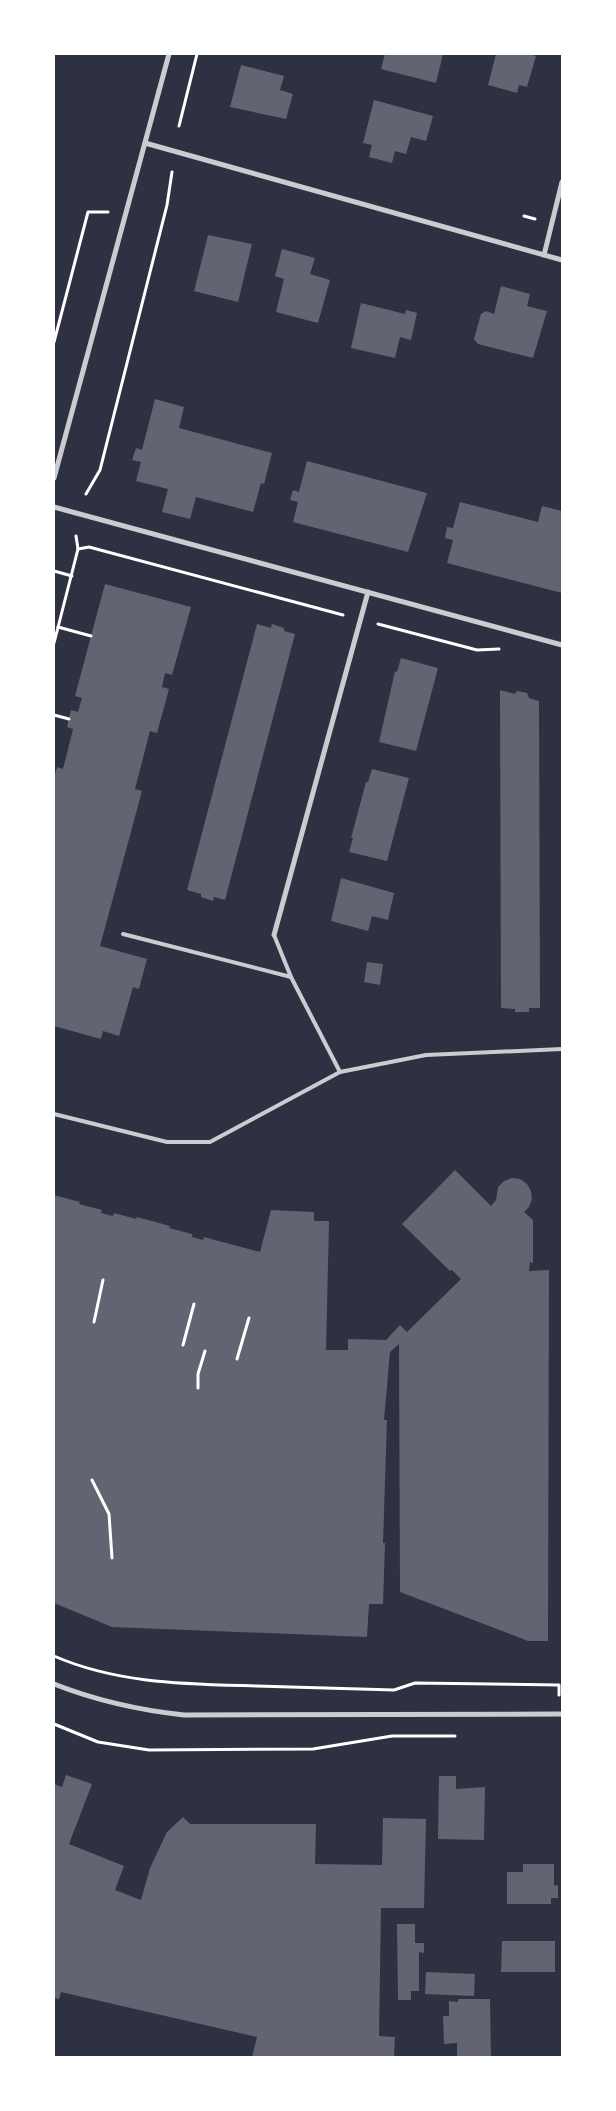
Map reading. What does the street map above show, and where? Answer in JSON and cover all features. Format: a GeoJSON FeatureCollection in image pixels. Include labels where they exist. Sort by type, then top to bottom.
{"type":"FeatureCollection","features":[{"type":"Feature","properties":{"kind":"street"},"geometry":{"type":"LineString","coordinates":[[54,478],[169,54]]}},
{"type":"Feature","properties":{"kind":"street"},"geometry":{"type":"LineString","coordinates":[[145,143],[562,260]]}},
{"type":"Feature","properties":{"kind":"street"},"geometry":{"type":"LineString","coordinates":[[544,255],[562,182]]}},
{"type":"Feature","properties":{"kind":"street"},"geometry":{"type":"LineString","coordinates":[[54,507],[562,645]]}},
{"type":"Feature","properties":{"kind":"street"},"geometry":{"type":"LineString","coordinates":[[274,935],[368,592]]}},
{"type":"Feature","properties":{"kind":"street"},"geometry":{"type":"LineString","coordinates":[[54,1684],[86,1697],[141,1710],[184,1715],[562,1714]]}},
{"type":"Feature","properties":{"kind":"lane"},"geometry":{"type":"LineString","coordinates":[[123,934],[291,977]]}},
{"type":"Feature","properties":{"kind":"lane"},"geometry":{"type":"LineString","coordinates":[[274,935],[291,977],[340,1072]]}},
{"type":"Feature","properties":{"kind":"lane"},"geometry":{"type":"LineString","coordinates":[[54,1114],[167,1142],[210,1142],[340,1072],[426,1055],[562,1049]]}},
{"type":"Feature","properties":{"kind":"path"},"geometry":{"type":"LineString","coordinates":[[179,126],[197,54]]}},
{"type":"Feature","properties":{"kind":"path"},"geometry":{"type":"LineString","coordinates":[[86,494],[100,470],[165,214],[172,172]]}},
{"type":"Feature","properties":{"kind":"path"},"geometry":{"type":"LineString","coordinates":[[54,342],[88,212],[126,213]]}},
{"type":"Feature","properties":{"kind":"path"},"geometry":{"type":"LineString","coordinates":[[54,643],[78,549],[76,536]]}},
{"type":"Feature","properties":{"kind":"path"},"geometry":{"type":"LineString","coordinates":[[78,549],[89,547],[477,650],[507,648]]}},
{"type":"Feature","properties":{"kind":"path"},"geometry":{"type":"LineString","coordinates":[[54,571],[72,576]]}},
{"type":"Feature","properties":{"kind":"path"},"geometry":{"type":"LineString","coordinates":[[58,626],[91,636]]}},
{"type":"Feature","properties":{"kind":"path"},"geometry":{"type":"LineString","coordinates":[[54,715],[69,719]]}},
{"type":"Feature","properties":{"kind":"path"},"geometry":{"type":"LineString","coordinates":[[94,1322],[103,1280]]}},
{"type":"Feature","properties":{"kind":"path"},"geometry":{"type":"LineString","coordinates":[[183,1345],[194,1304]]}},
{"type":"Feature","properties":{"kind":"path"},"geometry":{"type":"LineString","coordinates":[[237,1359],[248,1318]]}},
{"type":"Feature","properties":{"kind":"path"},"geometry":{"type":"LineString","coordinates":[[198,1388],[198,1374],[205,1351]]}},
{"type":"Feature","properties":{"kind":"path"},"geometry":{"type":"LineString","coordinates":[[92,1480],[108,1514],[112,1558]]}},
{"type":"Feature","properties":{"kind":"path"},"geometry":{"type":"LineString","coordinates":[[54,1656],[96,1670],[134,1679],[192,1684],[394,1690],[415,1683],[561,1685],[559,1695]]}},
{"type":"Feature","properties":{"kind":"path"},"geometry":{"type":"LineString","coordinates":[[54,1724],[98,1742],[149,1750],[313,1749],[392,1736],[461,1736]]}},
{"type":"Feature","properties":{"kind":"building"},"geometry":{"type":"Polygon","coordinates":[[[385,54],[443,54],[436,83],[381,69],[385,54]]]}},
{"type":"Feature","properties":{"kind":"building"},"geometry":{"type":"Polygon","coordinates":[[[496,54],[529,54],[536,56],[527,87],[519,85],[517,93],[488,85],[496,54]]]}},
{"type":"Feature","properties":{"kind":"building"},"geometry":{"type":"Polygon","coordinates":[[[241,65],[284,76],[280,90],[293,94],[286,119],[230,107],[241,65]]]}},
{"type":"Feature","properties":{"kind":"building"},"geometry":{"type":"Polygon","coordinates":[[[374,100],[433,116],[426,141],[411,137],[406,154],[395,151],[392,163],[369,157],[372,145],[363,143],[374,100]]]}},
{"type":"Feature","properties":{"kind":"building"},"geometry":{"type":"Polygon","coordinates":[[[208,235],[252,244],[238,302],[194,291],[208,235]]]}},
{"type":"Feature","properties":{"kind":"building"},"geometry":{"type":"Polygon","coordinates":[[[282,249],[315,258],[310,274],[330,280],[318,323],[276,312],[284,279],[275,276],[282,249]]]}},
{"type":"Feature","properties":{"kind":"building"},"geometry":{"type":"Polygon","coordinates":[[[501,286],[530,294],[527,306],[547,311],[533,358],[478,344],[474,339],[481,314],[486,311],[494,314],[501,286]]]}},
{"type":"Feature","properties":{"kind":"building"},"geometry":{"type":"Polygon","coordinates":[[[361,303],[405,314],[406,310],[417,313],[411,340],[400,337],[395,358],[351,348],[361,303]]]}},
{"type":"Feature","properties":{"kind":"building"},"geometry":{"type":"Polygon","coordinates":[[[155,399],[184,407],[179,428],[272,453],[264,484],[261,483],[253,512],[196,497],[190,519],[162,512],[168,489],[136,481],[141,462],[132,460],[136,448],[142,450],[155,399]]]}},
{"type":"Feature","properties":{"kind":"building"},"geometry":{"type":"Polygon","coordinates":[[[307,461],[427,493],[408,552],[293,522],[298,502],[290,500],[293,490],[299,492],[307,461]]]}},
{"type":"Feature","properties":{"kind":"building"},"geometry":{"type":"Polygon","coordinates":[[[460,502],[538,522],[542,506],[562,511],[562,593],[447,563],[453,540],[445,538],[447,527],[453,528],[460,502]]]}},
{"type":"Feature","properties":{"kind":"building"},"geometry":{"type":"Polygon","coordinates":[[[105,584],[191,607],[172,675],[165,673],[162,687],[169,689],[157,733],[150,731],[135,789],[142,791],[100,946],[147,959],[139,989],[133,987],[119,1036],[103,1031],[101,1039],[54,1026],[54,779],[57,767],[63,769],[73,729],[67,727],[71,710],[78,712],[82,698],[75,696],[105,584]]]}},
{"type":"Feature","properties":{"kind":"building"},"geometry":{"type":"Polygon","coordinates":[[[257,624],[271,628],[272,624],[284,628],[284,631],[295,634],[225,900],[214,897],[213,901],[201,897],[201,894],[187,890],[257,624]]]}},
{"type":"Feature","properties":{"kind":"building"},"geometry":{"type":"Polygon","coordinates":[[[401,658],[438,668],[416,751],[379,742],[395,671],[397,672],[401,658]]]}},
{"type":"Feature","properties":{"kind":"building"},"geometry":{"type":"Polygon","coordinates":[[[500,690],[515,694],[517,691],[527,693],[529,698],[539,701],[540,1008],[529,1008],[529,1012],[515,1012],[515,1009],[501,1008],[500,690]]]}},
{"type":"Feature","properties":{"kind":"building"},"geometry":{"type":"Polygon","coordinates":[[[372,769],[409,778],[387,861],[349,852],[366,782],[368,782],[372,769]]]}},
{"type":"Feature","properties":{"kind":"building"},"geometry":{"type":"Polygon","coordinates":[[[341,878],[394,893],[388,920],[372,916],[368,931],[331,921],[341,878]]]}},
{"type":"Feature","properties":{"kind":"building"},"geometry":{"type":"Polygon","coordinates":[[[367,962],[383,964],[380,985],[364,982],[367,962]]]}},
{"type":"Feature","properties":{"kind":"building"},"geometry":{"type":"Polygon","coordinates":[[[455,1170],[491,1206],[496,1200],[498,1187],[504,1181],[512,1178],[520,1179],[527,1184],[531,1191],[532,1199],[529,1207],[524,1212],[533,1220],[533,1263],[530,1262],[529,1271],[549,1270],[548,1641],[528,1641],[400,1592],[399,1344],[390,1352],[384,1420],[387,1420],[383,1604],[369,1604],[367,1637],[112,1627],[54,1603],[54,1195],[102,1210],[101,1213],[113,1216],[114,1213],[136,1219],[137,1217],[192,1234],[192,1237],[203,1240],[204,1237],[260,1252],[271,1210],[314,1212],[314,1221],[329,1221],[326,1350],[348,1350],[348,1339],[386,1340],[400,1325],[407,1332],[461,1279],[452,1270],[450,1271],[402,1224],[455,1170]]]}},
{"type":"Feature","properties":{"kind":"building"},"geometry":{"type":"Polygon","coordinates":[[[66,1775],[92,1784],[69,1844],[124,1866],[115,1890],[141,1900],[150,1868],[167,1832],[183,1817],[190,1824],[316,1824],[315,1864],[382,1865],[383,1818],[426,1819],[424,1908],[381,1908],[379,2036],[395,2037],[394,2057],[252,2057],[257,2037],[61,1992],[59,1999],[54,1998],[54,1784],[62,1787],[66,1775]]]}},
{"type":"Feature","properties":{"kind":"building"},"geometry":{"type":"Polygon","coordinates":[[[439,1776],[456,1776],[456,1789],[485,1787],[484,1840],[438,1839],[439,1776]]]}},
{"type":"Feature","properties":{"kind":"building"},"geometry":{"type":"Polygon","coordinates":[[[523,1864],[554,1864],[554,1886],[558,1885],[558,1898],[551,1898],[551,1904],[507,1904],[507,1872],[523,1872],[523,1864]]]}},
{"type":"Feature","properties":{"kind":"building"},"geometry":{"type":"Polygon","coordinates":[[[397,1924],[415,1924],[415,1943],[424,1943],[424,1953],[419,1952],[419,1991],[411,1991],[411,2000],[398,2000],[397,1924]]]}},
{"type":"Feature","properties":{"kind":"building"},"geometry":{"type":"Polygon","coordinates":[[[502,1941],[555,1941],[555,1972],[501,1972],[502,1941]]]}},
{"type":"Feature","properties":{"kind":"building"},"geometry":{"type":"Polygon","coordinates":[[[426,1972],[475,1974],[474,1996],[425,1994],[426,1972]]]}},
{"type":"Feature","properties":{"kind":"building"},"geometry":{"type":"Polygon","coordinates":[[[458,1999],[490,1999],[491,2057],[457,2057],[457,2043],[444,2044],[443,2016],[449,2016],[449,2001],[458,2002],[458,1999]]]}}]}
